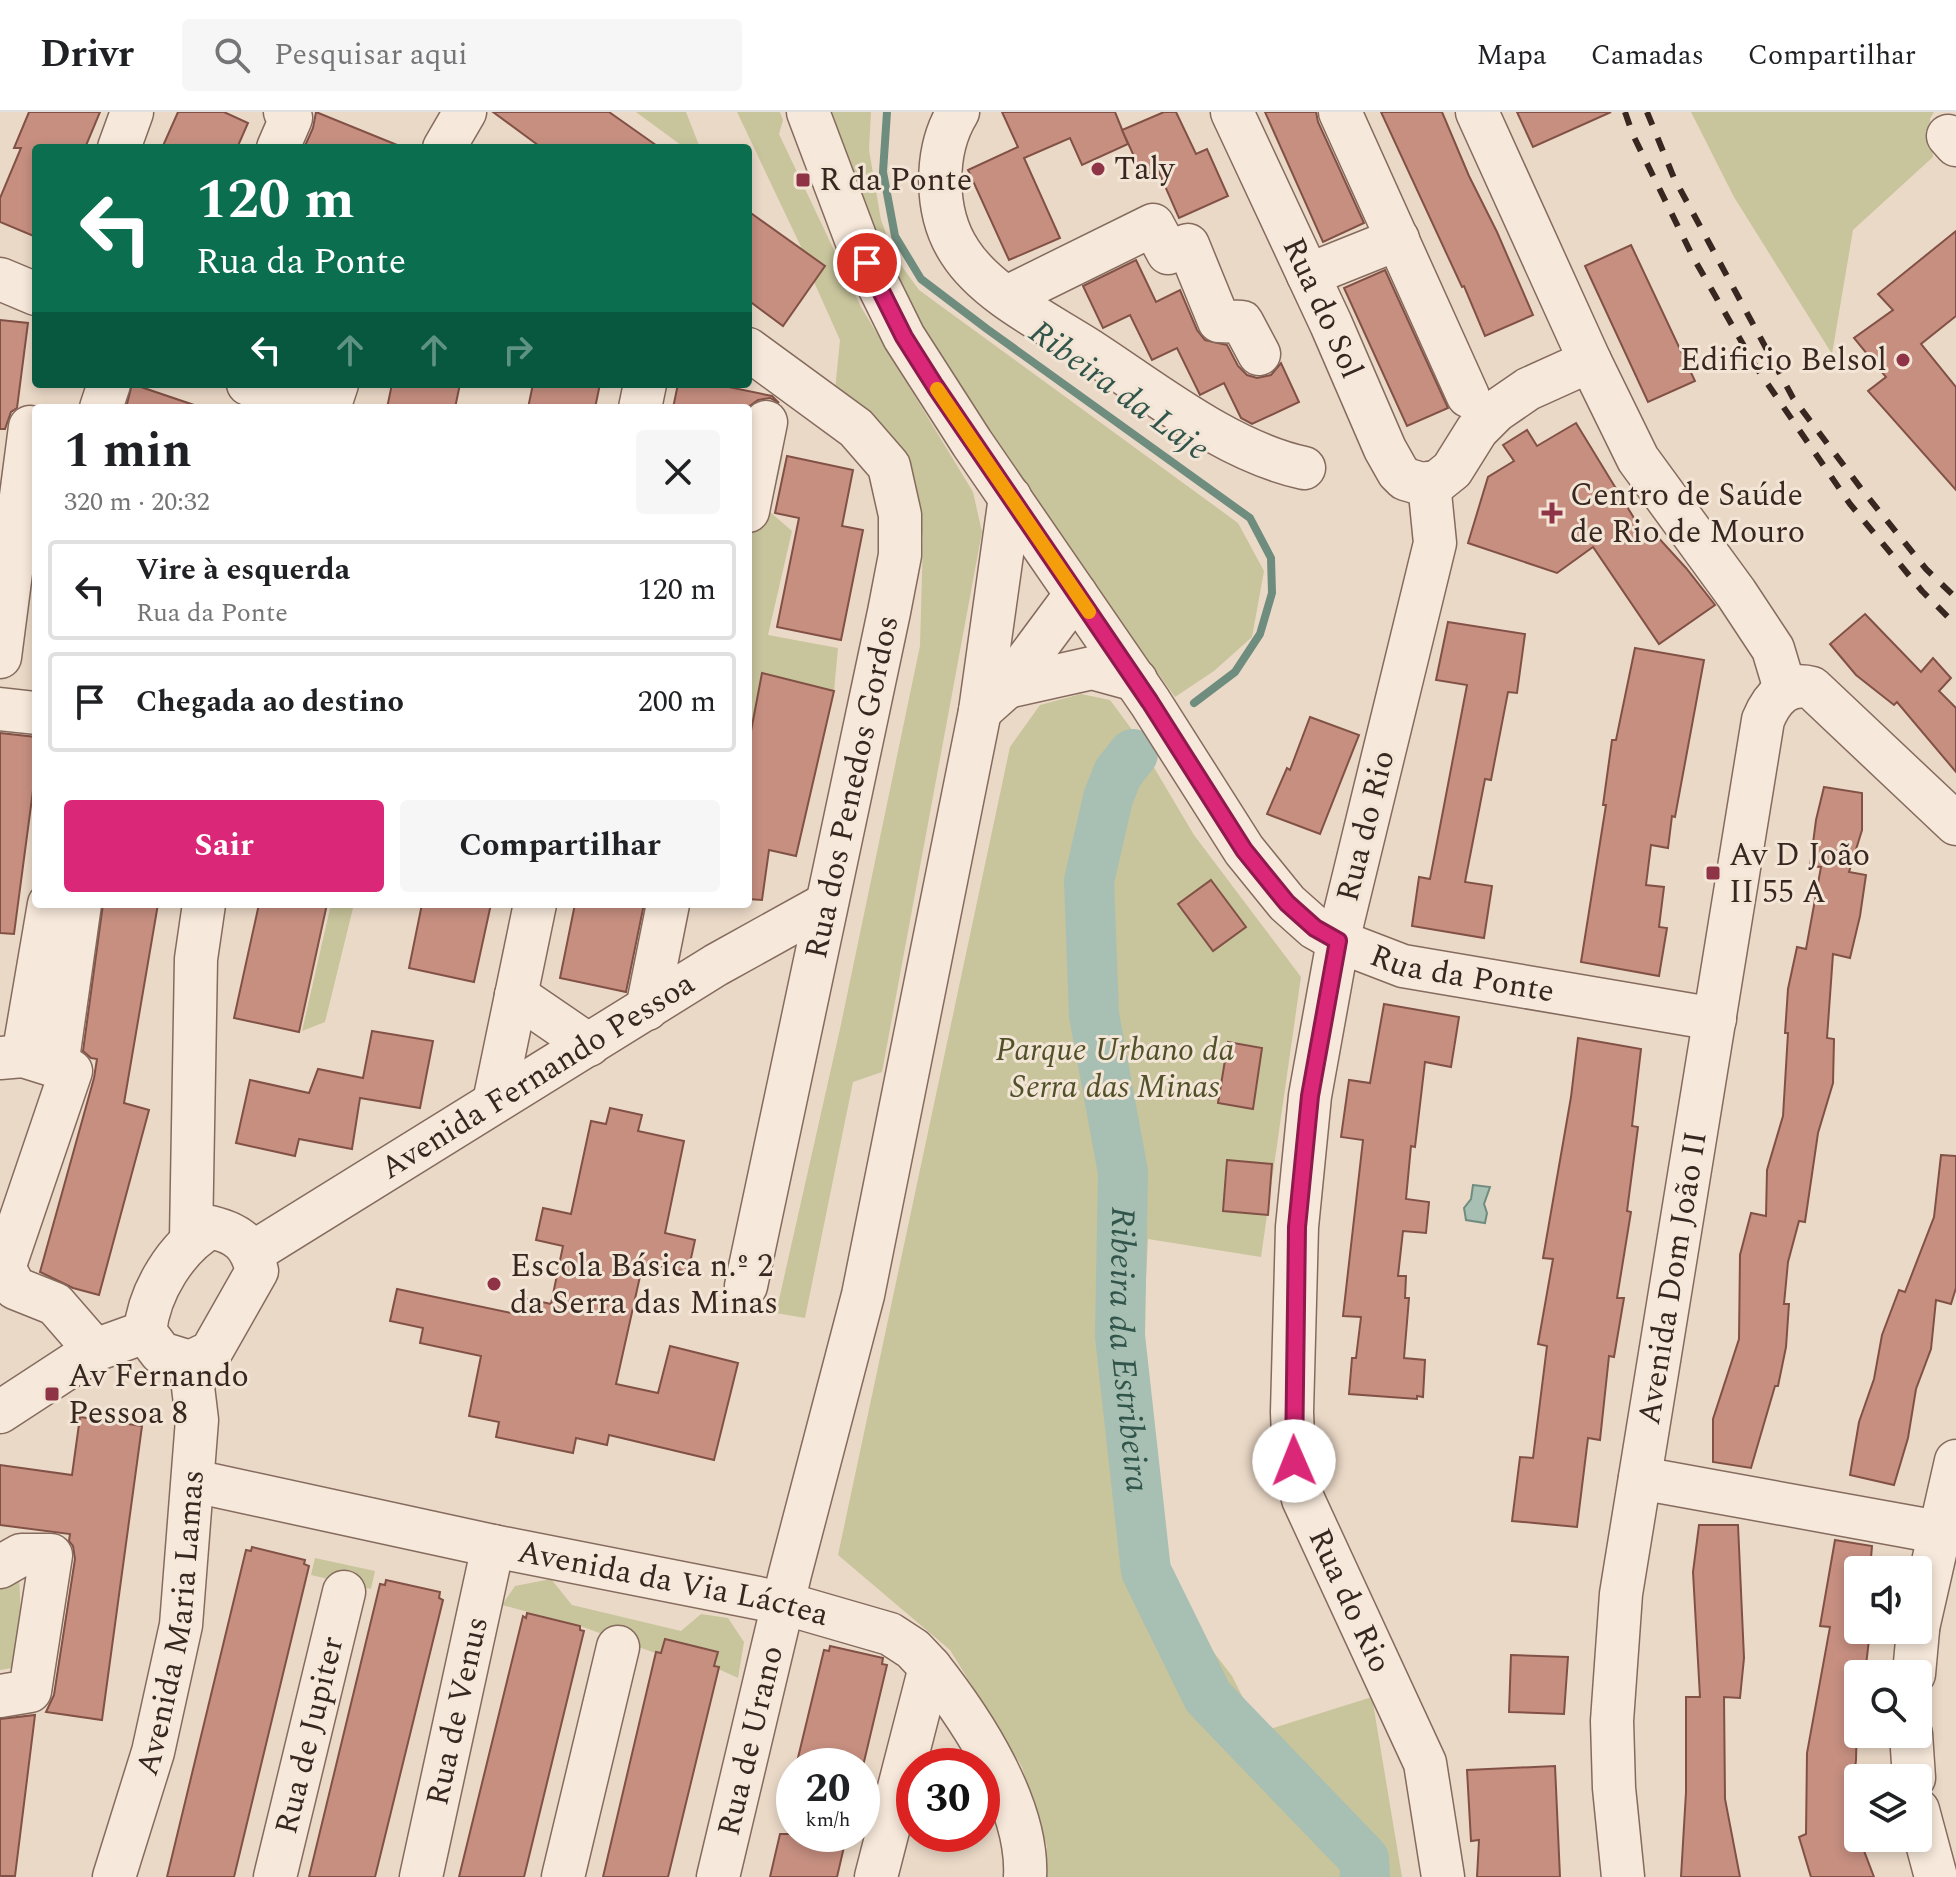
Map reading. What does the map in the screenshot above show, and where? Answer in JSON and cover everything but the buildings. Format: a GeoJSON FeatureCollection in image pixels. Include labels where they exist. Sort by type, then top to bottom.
{"type":"FeatureCollection","features":[{"type":"Feature","properties":{"kind":"street"},"geometry":{"type":"LineString","coordinates":[[120,144],[132,112]]}},
{"type":"Feature","properties":{"kind":"street"},"geometry":{"type":"LineString","coordinates":[[280,144],[291,118],[285,112]]}},
{"type":"Feature","properties":{"kind":"street","name":"Rua da Ponte"},"geometry":{"type":"LineString","coordinates":[[808,112],[857,242],[904,337],[1136,680],[1244,850],[1287,903],[1315,928],[1338,941],[1403,966],[1715,1019]]}},
{"type":"Feature","properties":{"kind":"street"},"geometry":{"type":"LineString","coordinates":[[958,112],[944,145],[940,167],[942,202],[948,229],[958,251],[973,269],[1007,297],[1219,433],[1277,462],[1304,468]]}},
{"type":"Feature","properties":{"kind":"street","name":"Rua do Sol"},"geometry":{"type":"LineString","coordinates":[[1232,112],[1385,449],[1398,472],[1413,483],[1429,483]]}},
{"type":"Feature","properties":{"kind":"street"},"geometry":{"type":"LineString","coordinates":[[1340,112],[1468,396]]}},
{"type":"Feature","properties":{"kind":"street"},"geometry":{"type":"LineString","coordinates":[[1477,112],[1638,459],[1773,649],[1785,689],[1803,686],[1820,694],[1956,824]]}},
{"type":"Feature","properties":{"kind":"street"},"geometry":{"type":"LineString","coordinates":[[1007,297],[1153,225],[1168,253],[1188,245],[1219,321],[1242,322],[1259,354]]}},
{"type":"Feature","properties":{"kind":"street"},"geometry":{"type":"LineString","coordinates":[[1308,275],[1398,239]]}},
{"type":"Feature","properties":{"kind":"street"},"geometry":{"type":"LineString","coordinates":[[0,279],[32,292]]}},
{"type":"Feature","properties":{"kind":"street","name":"Rua dos Penedos Gordos"},"geometry":{"type":"LineString","coordinates":[[746,1286],[900,555],[900,515],[889,466],[856,428],[752,352]]}},
{"type":"Feature","properties":{"kind":"street"},"geometry":{"type":"LineString","coordinates":[[1429,483],[1437,482],[1452,470],[1477,430],[1496,411],[1528,389],[1590,361]]}},
{"type":"Feature","properties":{"kind":"street"},"geometry":{"type":"LineString","coordinates":[[259,388],[302,404]]}},
{"type":"Feature","properties":{"kind":"street"},"geometry":{"type":"LineString","coordinates":[[752,491],[766,422]]}},
{"type":"Feature","properties":{"kind":"street"},"geometry":{"type":"LineString","coordinates":[[0,657],[32,428]]}},
{"type":"Feature","properties":{"kind":"street","name":"Rua do Rio"},"geometry":{"type":"LineString","coordinates":[[1429,483],[1435,543],[1338,941],[1310,1096],[1297,1227],[1294,1461],[1303,1499],[1425,1763],[1443,1877]]}},
{"type":"Feature","properties":{"kind":"street","name":"Rua de Urano"},"geometry":{"type":"LineString","coordinates":[[718,1877],[783,1603],[863,1295],[994,699],[1010,497]]}},
{"type":"Feature","properties":{"kind":"street"},"geometry":{"type":"LineString","coordinates":[[994,699],[1076,594]]}},
{"type":"Feature","properties":{"kind":"street"},"geometry":{"type":"LineString","coordinates":[[994,699],[1092,668],[1136,680]]}},
{"type":"Feature","properties":{"kind":"street","name":"Avenida Dom João II"},"geometry":{"type":"LineString","coordinates":[[1623,1877],[1614,1788],[1612,1721],[1621,1594],[1763,720],[1769,705],[1785,689]]}},
{"type":"Feature","properties":{"kind":"street"},"geometry":{"type":"LineString","coordinates":[[0,709],[32,713]]}},
{"type":"Feature","properties":{"kind":"street","name":"Avenida Fernando Pessoa"},"geometry":{"type":"LineString","coordinates":[[252,1253],[716,965],[826,904]]}},
{"type":"Feature","properties":{"kind":"street"},"geometry":{"type":"LineString","coordinates":[[27,1060],[48,908]]}},
{"type":"Feature","properties":{"kind":"street"},"geometry":{"type":"LineString","coordinates":[[27,1060],[79,908]]}},
{"type":"Feature","properties":{"kind":"street"},"geometry":{"type":"LineString","coordinates":[[191,1239],[196,959],[203,908]]}},
{"type":"Feature","properties":{"kind":"street"},"geometry":{"type":"LineString","coordinates":[[494,1102],[534,908]]}},
{"type":"Feature","properties":{"kind":"street"},"geometry":{"type":"LineString","coordinates":[[647,1009],[667,908]]}},
{"type":"Feature","properties":{"kind":"street"},"geometry":{"type":"LineString","coordinates":[[516,995],[589,1045]]}},
{"type":"Feature","properties":{"kind":"street"},"geometry":{"type":"LineString","coordinates":[[27,1060],[71,1071],[2,1264],[15,1288],[55,1304],[95,1350]]}},
{"type":"Feature","properties":{"kind":"street"},"geometry":{"type":"LineString","coordinates":[[211,1227],[231,1232],[252,1253],[257,1271],[211,1352],[190,1362],[161,1353],[145,1332],[147,1309],[191,1239],[211,1227]]}},
{"type":"Feature","properties":{"kind":"street"},"geometry":{"type":"LineString","coordinates":[[0,1412],[95,1350],[145,1332]]}},
{"type":"Feature","properties":{"kind":"street","name":"Avenida Maria Lamas"},"geometry":{"type":"LineString","coordinates":[[114,1877],[153,1752],[181,1625],[197,1420],[190,1362]]}},
{"type":"Feature","properties":{"kind":"street"},"geometry":{"type":"LineString","coordinates":[[1932,1561],[1956,1461]]}},
{"type":"Feature","properties":{"kind":"street"},"geometry":{"type":"LineString","coordinates":[[1640,1478],[1938,1532]]}},
{"type":"Feature","properties":{"kind":"street","name":"Avenida da Via Láctea"},"geometry":{"type":"LineString","coordinates":[[194,1481],[493,1546],[783,1603],[890,1634],[913,1649],[930,1667],[983,1741],[1014,1812],[1026,1861],[1025,1877]]}},
{"type":"Feature","properties":{"kind":"street","name":"Rua de Venus"},"geometry":{"type":"LineString","coordinates":[[421,1877],[493,1546]]}},
{"type":"Feature","properties":{"kind":"street"},"geometry":{"type":"LineString","coordinates":[[0,1567],[21,1555],[51,1555],[30,1691],[0,1696]]}},
{"type":"Feature","properties":{"kind":"street","name":"Rua de Jupiter"},"geometry":{"type":"LineString","coordinates":[[275,1877],[344,1592]]}},
{"type":"Feature","properties":{"kind":"street"},"geometry":{"type":"LineString","coordinates":[[563,1877],[618,1647]]}},
{"type":"Feature","properties":{"kind":"street"},"geometry":{"type":"LineString","coordinates":[[876,1877],[930,1667]]}},
{"type":"Feature","properties":{"kind":"street"},"geometry":{"type":"LineString","coordinates":[[1929,1852],[1936,1877]]}},
{"type":"Feature","properties":{"kind":"green space"},"geometry":{"type":"Polygon","coordinates":[[[636,112],[686,112],[698,144],[680,144],[636,112]]]}},
{"type":"Feature","properties":{"kind":"green space"},"geometry":{"type":"Polygon","coordinates":[[[737,112],[780,112],[783,120],[779,134],[861,307],[973,492],[982,532],[882,1072],[853,1082],[805,1318],[776,1313],[840,1029],[920,646],[923,538],[916,493],[835,390],[840,340],[814,282],[825,266],[803,251],[737,112]]]}},
{"type":"Feature","properties":{"kind":"green space"},"geometry":{"type":"Polygon","coordinates":[[[827,112],[871,112],[869,150],[881,220],[895,257],[919,290],[1238,523],[1264,571],[1252,637],[1214,671],[1175,697],[1017,479],[895,293],[827,112]]]}},
{"type":"Feature","properties":{"kind":"green space"},"geometry":{"type":"Polygon","coordinates":[[[1691,112],[1934,112],[1930,119],[1933,157],[1853,230],[1832,354],[1734,197],[1691,112]]]}},
{"type":"Feature","properties":{"kind":"green space"},"geometry":{"type":"Polygon","coordinates":[[[765,451],[783,455],[770,512],[792,531],[768,635],[838,648],[834,691],[762,674],[752,726],[752,531],[765,451]]]}},
{"type":"Feature","properties":{"kind":"green space","name":"Parque Urbano da Serra das Minas"},"geometry":{"type":"Polygon","coordinates":[[[1081,694],[1110,700],[1130,727],[1194,835],[1301,977],[1261,1257],[1148,1239],[1139,1417],[1162,1585],[1232,1676],[1260,1732],[1372,1697],[1402,1877],[1043,1877],[1047,1847],[1022,1767],[950,1650],[838,1555],[1010,747],[1040,705],[1081,694]]]}},
{"type":"Feature","properties":{"kind":"green space"},"geometry":{"type":"Polygon","coordinates":[[[330,908],[353,908],[325,1022],[302,1031],[330,908]]]}},
{"type":"Feature","properties":{"kind":"green space"},"geometry":{"type":"Polygon","coordinates":[[[315,1558],[375,1571],[371,1589],[311,1575],[315,1558]]]}},
{"type":"Feature","properties":{"kind":"green space"},"geometry":{"type":"Polygon","coordinates":[[[19,1575],[23,1666],[0,1670],[0,1588],[19,1575]]]}},
{"type":"Feature","properties":{"kind":"green space"},"geometry":{"type":"Polygon","coordinates":[[[551,1579],[572,1605],[681,1631],[701,1614],[728,1618],[744,1642],[738,1678],[714,1667],[717,1652],[665,1639],[661,1655],[580,1626],[502,1605],[515,1586],[551,1579]]]}},
{"type":"Feature","properties":{"kind":"shaded area"},"geometry":{"type":"Polygon","coordinates":[[[1473,1185],[1490,1187],[1484,1204],[1487,1213],[1485,1223],[1466,1220],[1464,1208],[1471,1199],[1473,1185]]]}},
{"type":"Feature","properties":{"kind":"waterway","name":"Ribeira da Laje"},"geometry":{"type":"LineString","coordinates":[[887,112],[883,172],[895,236],[921,279],[1250,518],[1271,558],[1272,593],[1260,634],[1235,672],[1194,703]]}},
{"type":"Feature","properties":{"kind":"waterway","name":"Ribeira da Estribeira"},"geometry":{"type":"LineString","coordinates":[[1133,754],[1118,773],[1108,798],[1089,881],[1094,1015],[1123,1172],[1120,1336],[1146,1571],[1208,1697],[1364,1859],[1365,1877]]}},
{"type":"Feature","properties":{"kind":"railway"},"geometry":{"type":"LineString","coordinates":[[1625,112],[1633,135],[1693,257],[1756,367],[1850,504],[1922,591],[1956,625]]}},
{"type":"Feature","properties":{"kind":"railway"},"geometry":{"type":"LineString","coordinates":[[1647,112],[1674,178],[1793,398],[1926,569],[1956,598]]}},
{"type":"Feature","properties":{"kind":"slow traffic"},"geometry":{"type":"LineString","coordinates":[[937,389],[1089,612]]}},
{"type":"Feature","properties":{"kind":"place","name":"Taly"},"geometry":{"type":"Point","coordinates":[1098,169]}},
{"type":"Feature","properties":{"kind":"place","name":"R da Ponte"},"geometry":{"type":"Point","coordinates":[803,180]}},
{"type":"Feature","properties":{"kind":"place","name":"Edificio Belsol"},"geometry":{"type":"Point","coordinates":[1903,360]}},
{"type":"Feature","properties":{"kind":"place","name":"Centro de Saúde de Rio de Mouro"},"geometry":{"type":"Point","coordinates":[1552,513]}},
{"type":"Feature","properties":{"kind":"place","name":"Av D João II 55 A"},"geometry":{"type":"Point","coordinates":[1713,873]}},
{"type":"Feature","properties":{"kind":"place","name":"Escola Básica n.º 2 da Serra das Minas"},"geometry":{"type":"Point","coordinates":[494,1284]}},
{"type":"Feature","properties":{"kind":"place","name":"Av Fernando Pessoa 8"},"geometry":{"type":"Point","coordinates":[52,1394]}},
{"type":"Feature","properties":{"kind":"route"},"geometry":{"type":"LineString","coordinates":[[867,263],[904,337],[935,386],[1150,702],[1244,850],[1287,903],[1315,928],[1338,941],[1310,1096],[1297,1227],[1292,1412],[1294,1461]]}}]}
